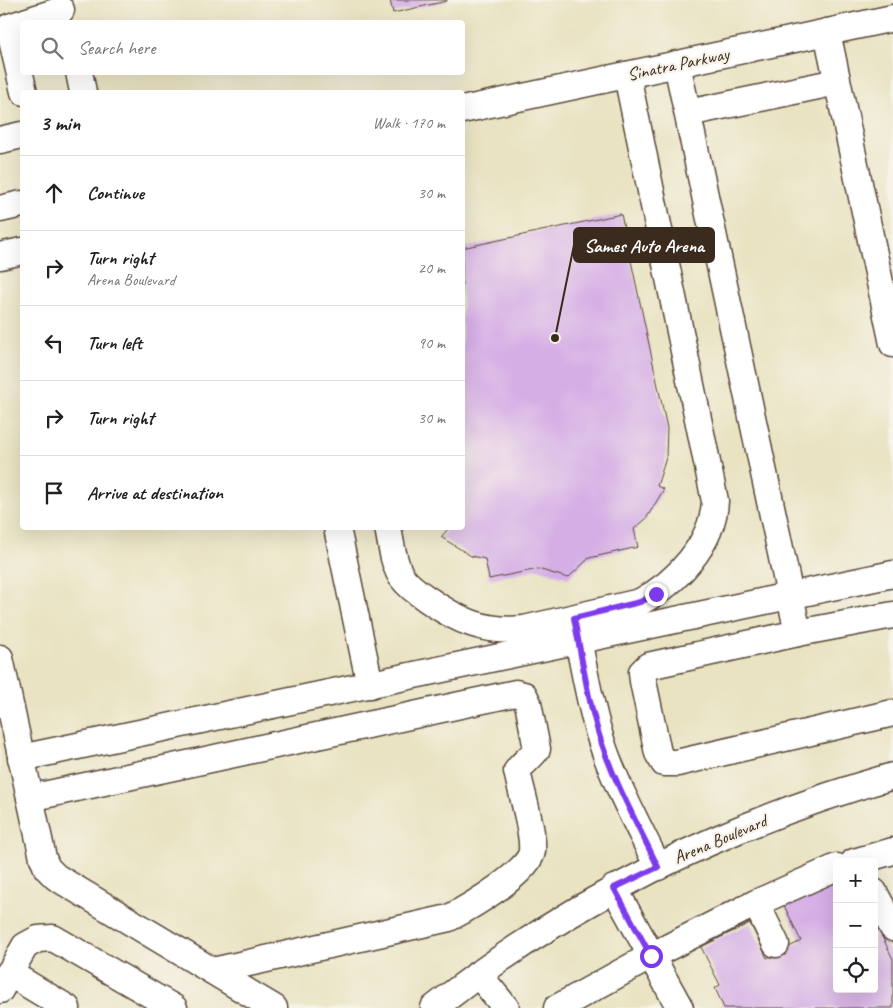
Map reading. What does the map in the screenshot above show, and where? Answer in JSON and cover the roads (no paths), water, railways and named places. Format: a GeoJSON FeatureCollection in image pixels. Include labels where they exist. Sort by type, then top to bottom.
{"type":"FeatureCollection","features":[{"type":"Feature","properties":{"kind":"street"},"geometry":{"type":"LineString","coordinates":[[31,20],[60,11]]}},
{"type":"Feature","properties":{"kind":"street","name":"Sinatra Parkway"},"geometry":{"type":"LineString","coordinates":[[465,109],[893,18]]}},
{"type":"Feature","properties":{"kind":"street"},"geometry":{"type":"LineString","coordinates":[[20,24],[9,27],[20,75]]}},
{"type":"Feature","properties":{"kind":"street"},"geometry":{"type":"LineString","coordinates":[[827,32],[893,344]]}},
{"type":"Feature","properties":{"kind":"street"},"geometry":{"type":"LineString","coordinates":[[677,64],[798,633]]}},
{"type":"Feature","properties":{"kind":"street"},"geometry":{"type":"LineString","coordinates":[[20,75],[24,90]]}},
{"type":"Feature","properties":{"kind":"street"},"geometry":{"type":"LineString","coordinates":[[80,75],[83,90]]}},
{"type":"Feature","properties":{"kind":"street"},"geometry":{"type":"LineString","coordinates":[[388,530],[397,567],[402,578],[410,586],[452,616],[494,630],[506,631],[576,629],[656,594],[677,576],[692,558],[710,528],[715,501],[626,75]]}},
{"type":"Feature","properties":{"kind":"street"},"geometry":{"type":"LineString","coordinates":[[688,113],[838,82]]}},
{"type":"Feature","properties":{"kind":"street"},"geometry":{"type":"LineString","coordinates":[[0,140],[20,135]]}},
{"type":"Feature","properties":{"kind":"street"},"geometry":{"type":"LineString","coordinates":[[0,209],[20,204]]}},
{"type":"Feature","properties":{"kind":"street"},"geometry":{"type":"LineString","coordinates":[[0,256],[20,251]]}},
{"type":"Feature","properties":{"kind":"street"},"geometry":{"type":"LineString","coordinates":[[337,530],[370,684]]}},
{"type":"Feature","properties":{"kind":"street"},"geometry":{"type":"LineString","coordinates":[[21,758],[370,684],[576,629],[790,596],[893,574]]}},
{"type":"Feature","properties":{"kind":"street"},"geometry":{"type":"LineString","coordinates":[[893,615],[798,633],[648,666],[642,672],[642,681],[658,753],[664,763],[677,764],[893,713]]}},
{"type":"Feature","properties":{"kind":"street"},"geometry":{"type":"LineString","coordinates":[[576,629],[601,741],[610,766],[658,867]]}},
{"type":"Feature","properties":{"kind":"street"},"geometry":{"type":"LineString","coordinates":[[0,658],[42,858],[47,868],[56,877],[274,1008]]}},
{"type":"Feature","properties":{"kind":"street"},"geometry":{"type":"LineString","coordinates":[[30,798],[516,693],[524,695],[528,703],[537,749],[532,756],[523,761],[517,771],[532,852],[522,868],[471,907],[449,918],[213,971]]}},
{"type":"Feature","properties":{"kind":"street"},"geometry":{"type":"LineString","coordinates":[[320,695],[329,733]]}},
{"type":"Feature","properties":{"kind":"street","name":"Arena Boulevard"},"geometry":{"type":"LineString","coordinates":[[434,1008],[478,974],[554,924],[614,888],[706,843],[795,807],[893,776]]}},
{"type":"Feature","properties":{"kind":"street"},"geometry":{"type":"LineString","coordinates":[[868,858],[893,850]]}},
{"type":"Feature","properties":{"kind":"street"},"geometry":{"type":"LineString","coordinates":[[557,1008],[651,956],[756,903],[833,871]]}},
{"type":"Feature","properties":{"kind":"street"},"geometry":{"type":"LineString","coordinates":[[614,888],[651,956],[671,1005]]}},
{"type":"Feature","properties":{"kind":"street"},"geometry":{"type":"LineString","coordinates":[[878,900],[893,928]]}},
{"type":"Feature","properties":{"kind":"street"},"geometry":{"type":"LineString","coordinates":[[756,903],[776,944]]}},
{"type":"Feature","properties":{"kind":"street"},"geometry":{"type":"LineString","coordinates":[[67,1008],[5,982],[25,946],[38,939],[53,938],[174,1008]]}},
{"type":"Feature","properties":{"kind":"street"},"geometry":{"type":"LineString","coordinates":[[478,974],[506,1008]]}},
{"type":"Feature","properties":{"kind":"place","name":"Sames Auto Arena"},"geometry":{"type":"Point","coordinates":[555,338]}}]}
